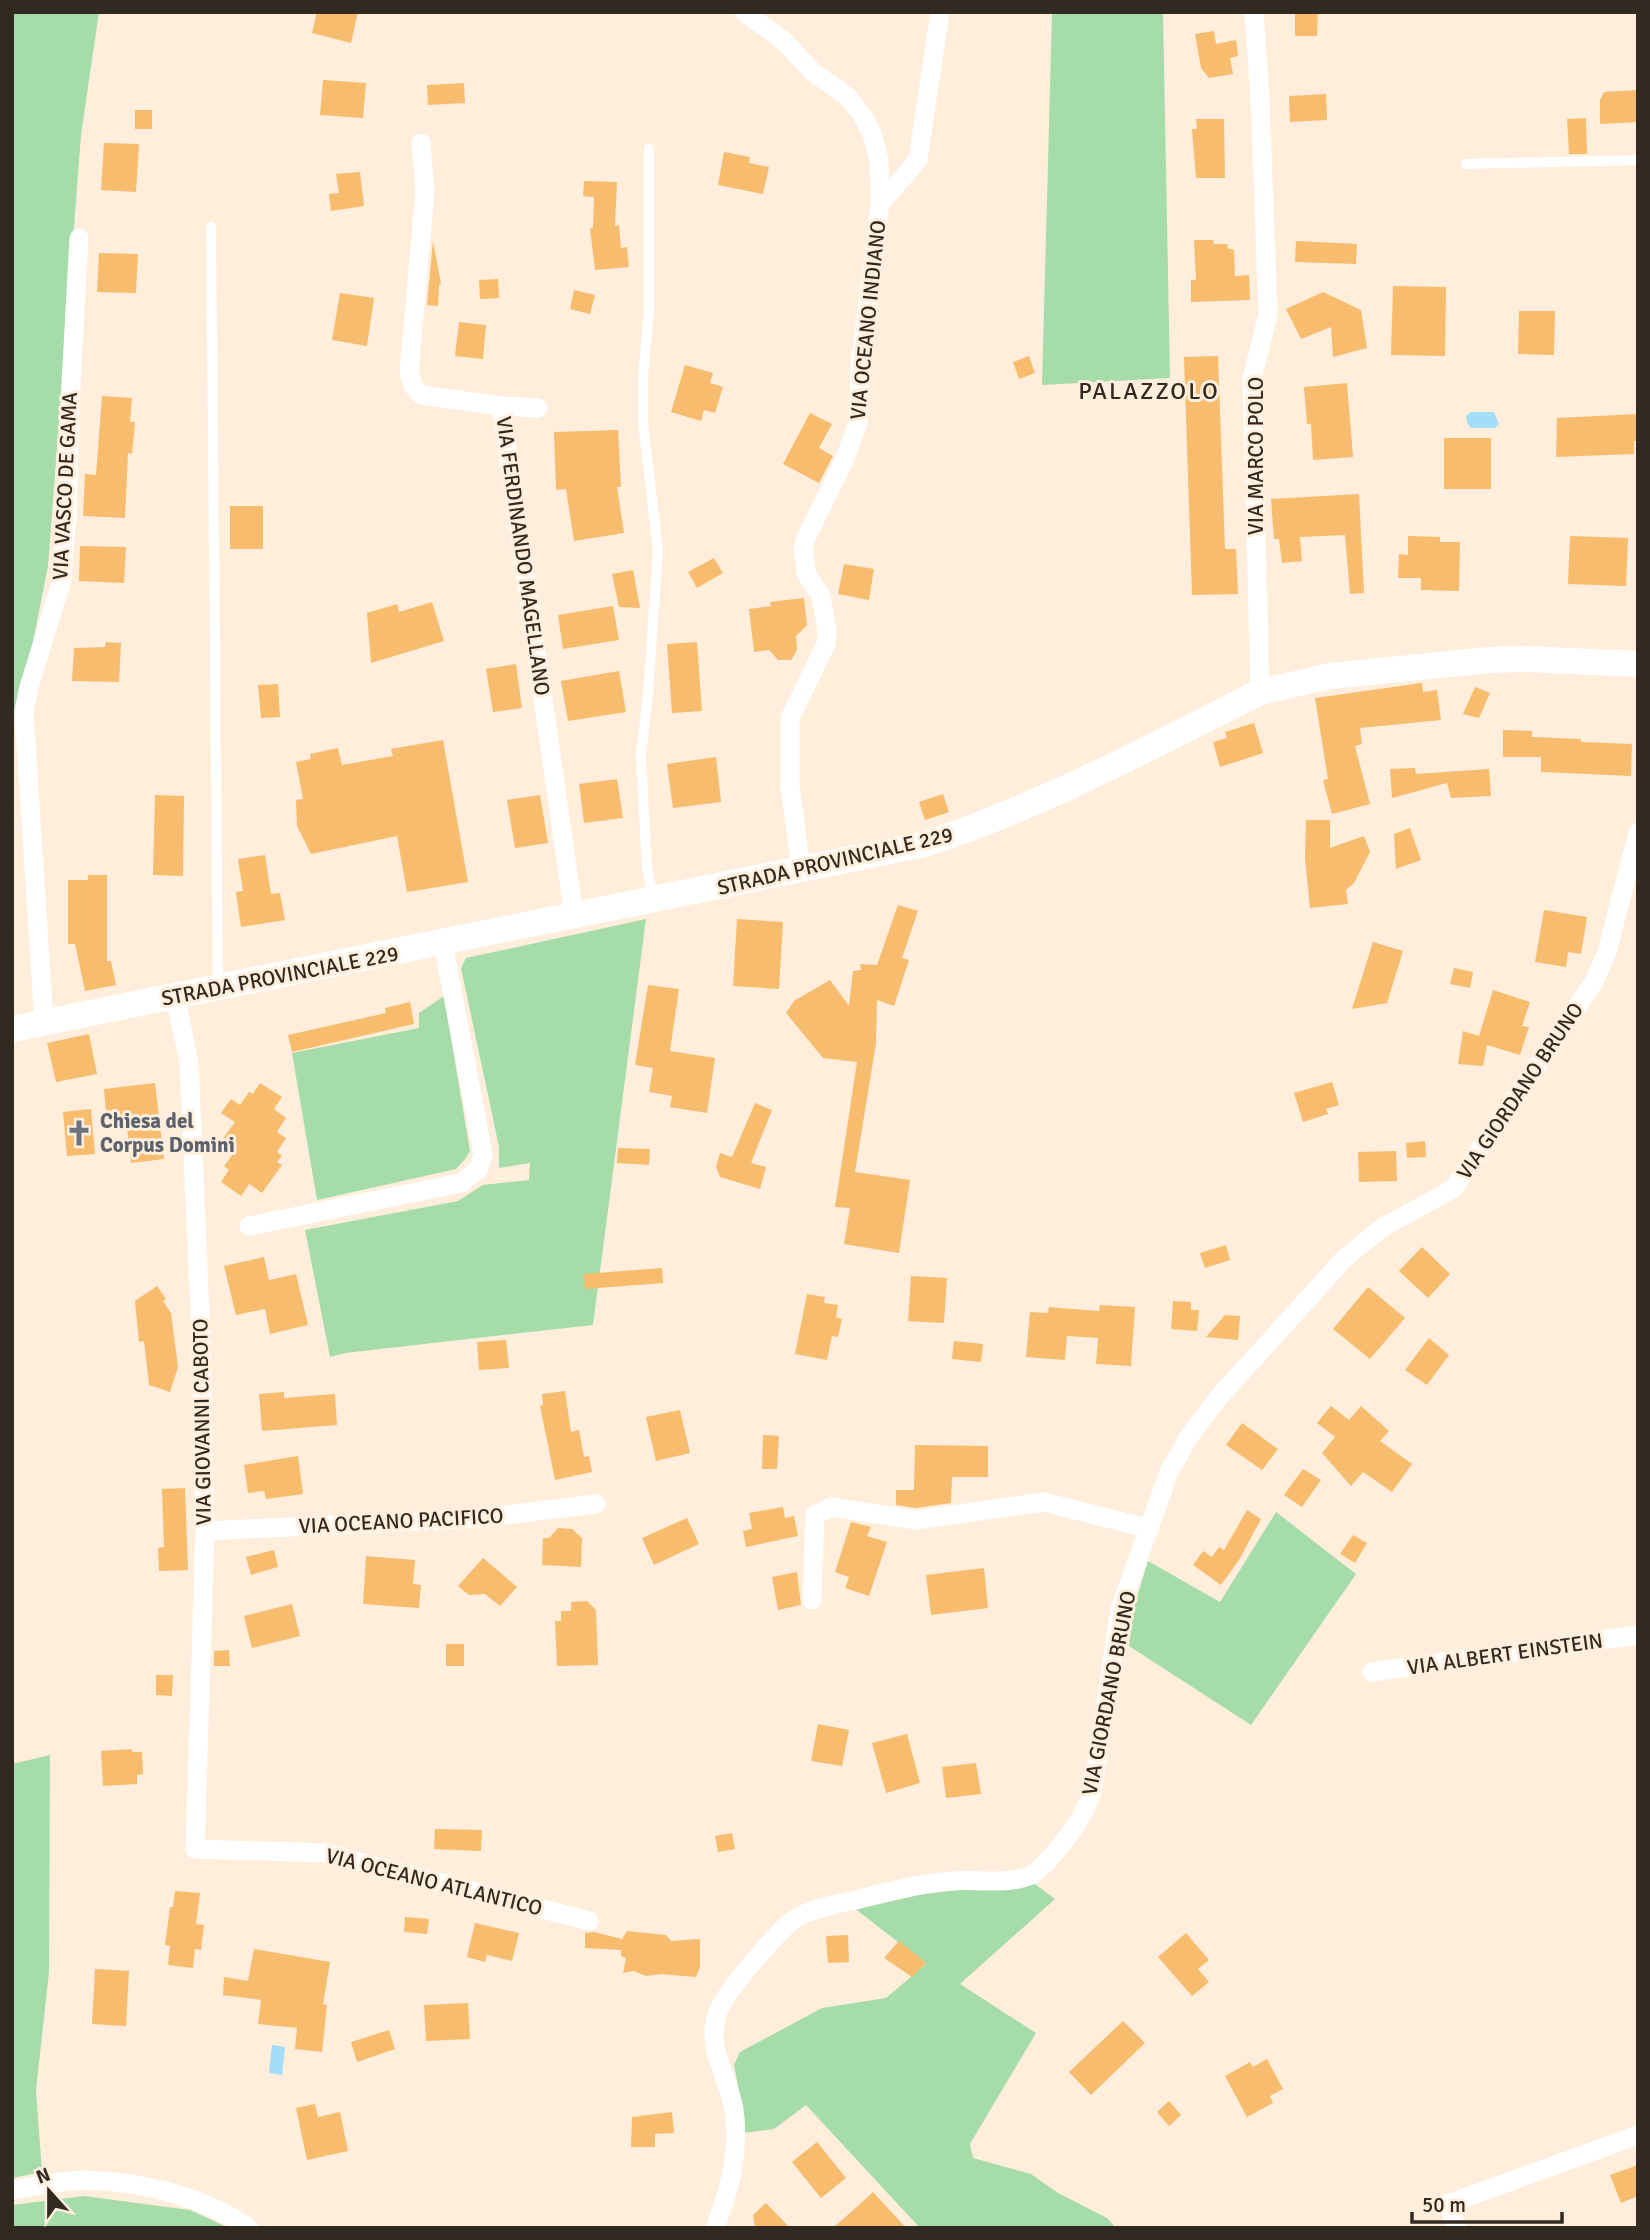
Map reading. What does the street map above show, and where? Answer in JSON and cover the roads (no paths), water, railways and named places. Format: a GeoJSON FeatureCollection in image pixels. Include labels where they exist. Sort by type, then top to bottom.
{"type":"FeatureCollection","features":[{"type":"Feature","properties":{"kind":"street"},"geometry":{"type":"LineString","coordinates":[[744,12],[784,41],[813,72],[848,97],[862,115],[872,134],[879,160],[880,204]]}},
{"type":"Feature","properties":{"kind":"street","name":"VIA OCEANO INDIANO"},"geometry":{"type":"LineString","coordinates":[[801,870],[790,785],[790,718],[826,644],[827,630],[821,596],[807,575],[803,548],[845,459],[859,422],[860,366],[880,204],[918,160],[940,12]]}},
{"type":"Feature","properties":{"kind":"street","name":"VIA MARCO POLO"},"geometry":{"type":"LineString","coordinates":[[1254,12],[1268,314],[1252,378],[1260,692]]}},
{"type":"Feature","properties":{"kind":"street","name":"VIA FERDINANDO MAGELLANO"},"geometry":{"type":"LineString","coordinates":[[421,143],[425,191],[409,373],[413,386],[421,395],[501,406],[574,916]]}},
{"type":"Feature","properties":{"kind":"street","name":"VIA VASCO DE GAMA"},"geometry":{"type":"LineString","coordinates":[[44,1023],[24,711],[61,583],[67,516],[79,238]]}},
{"type":"Feature","properties":{"kind":"street"},"geometry":{"type":"LineString","coordinates":[[501,406],[538,408]]}},
{"type":"Feature","properties":{"kind":"street","name":"STRADA PROVINCIALE 229"},"geometry":{"type":"LineString","coordinates":[[12,1029],[925,844],[976,828],[1032,805],[1260,692],[1331,677],[1489,660],[1638,664]]}},
{"type":"Feature","properties":{"kind":"street","name":"VIA GIORDANO BRUNO"},"geometry":{"type":"LineString","coordinates":[[715,2228],[731,2186],[736,2157],[736,2117],[716,2055],[713,2030],[721,2006],[776,1933],[798,1916],[917,1885],[1017,1879],[1031,1875],[1046,1864],[1086,1809],[1093,1787],[1121,1609],[1168,1472],[1190,1435],[1219,1397],[1345,1258],[1383,1227],[1453,1189],[1594,982],[1607,952],[1638,833]]}},
{"type":"Feature","properties":{"kind":"street"},"geometry":{"type":"LineString","coordinates":[[249,1226],[461,1183],[479,1168],[483,1154],[443,943]]}},
{"type":"Feature","properties":{"kind":"street","name":"VIA GIOVANNI CABOTO"},"geometry":{"type":"LineString","coordinates":[[175,997],[189,1062],[201,1337],[205,1531],[195,1849]]}},
{"type":"Feature","properties":{"kind":"street"},"geometry":{"type":"LineString","coordinates":[[812,1600],[815,1515],[831,1507],[916,1520],[1044,1502],[1150,1529]]}},
{"type":"Feature","properties":{"kind":"street","name":"VIA OCEANO PACIFICO"},"geometry":{"type":"LineString","coordinates":[[205,1531],[481,1518],[596,1504]]}},
{"type":"Feature","properties":{"kind":"street","name":"VIA ALBERT EINSTEIN"},"geometry":{"type":"LineString","coordinates":[[1372,1672],[1638,1635]]}},
{"type":"Feature","properties":{"kind":"street","name":"VIA OCEANO ATLANTICO"},"geometry":{"type":"LineString","coordinates":[[195,1849],[326,1853],[589,1921]]}},
{"type":"Feature","properties":{"kind":"street"},"geometry":{"type":"LineString","coordinates":[[1457,2228],[1448,2204],[1638,2135]]}},
{"type":"Feature","properties":{"kind":"street"},"geometry":{"type":"LineString","coordinates":[[12,2190],[85,2180],[140,2186],[190,2198],[228,2214],[250,2228]]}},
{"type":"Feature","properties":{"kind":"lane"},"geometry":{"type":"LineString","coordinates":[[649,149],[649,310],[643,377],[643,422],[657,551],[641,756],[647,869],[654,900]]}},
{"type":"Feature","properties":{"kind":"lane"},"geometry":{"type":"LineString","coordinates":[[1466,164],[1638,160]]}},
{"type":"Feature","properties":{"kind":"lane"},"geometry":{"type":"LineString","coordinates":[[211,227],[218,989]]}},
{"type":"Feature","properties":{"kind":"water"},"geometry":{"type":"Polygon","coordinates":[[[1471,412],[1494,412],[1499,424],[1495,428],[1471,428],[1466,416],[1471,412]]]}},
{"type":"Feature","properties":{"kind":"water"},"geometry":{"type":"Polygon","coordinates":[[[272,2045],[285,2047],[282,2075],[269,2073],[272,2045]]]}},
{"type":"Feature","properties":{"kind":"place","name":"Chiesa del Corpus Domini"},"geometry":{"type":"Point","coordinates":[79,1133]}},
{"type":"Feature","properties":{"kind":"district","name":"PALAZZOLO"},"geometry":{"type":"Point","coordinates":[1149,391]}}]}
